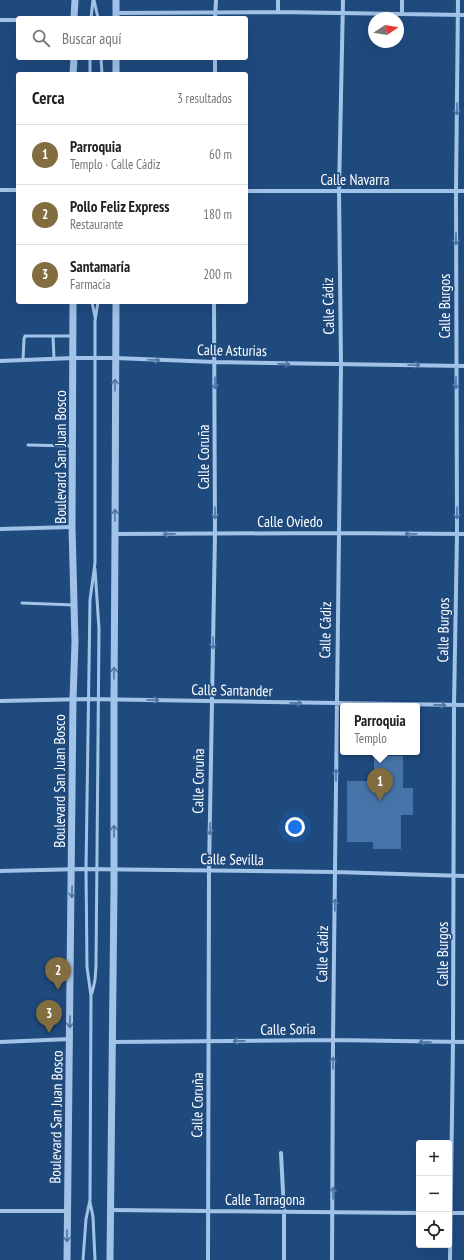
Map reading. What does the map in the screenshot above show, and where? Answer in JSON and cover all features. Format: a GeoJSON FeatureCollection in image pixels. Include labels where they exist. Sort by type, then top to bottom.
{"type":"FeatureCollection","features":[{"type":"Feature","properties":{"kind":"street"},"geometry":{"type":"LineString","coordinates":[[74,16],[75,0]]}},
{"type":"Feature","properties":{"kind":"street"},"geometry":{"type":"LineString","coordinates":[[116,0],[116,16],[278,12],[368,13]]}},
{"type":"Feature","properties":{"kind":"street"},"geometry":{"type":"LineString","coordinates":[[215,13],[216,0]]}},
{"type":"Feature","properties":{"kind":"street"},"geometry":{"type":"LineString","coordinates":[[278,0],[278,12]]}},
{"type":"Feature","properties":{"kind":"street","name":"Calle Cádiz"},"geometry":{"type":"LineString","coordinates":[[332,1260],[333,1040],[336,872],[336,704],[341,365],[339,191],[344,0]]}},
{"type":"Feature","properties":{"kind":"street"},"geometry":{"type":"LineString","coordinates":[[402,0],[402,12]]}},
{"type":"Feature","properties":{"kind":"street","name":"Calle Burgos"},"geometry":{"type":"LineString","coordinates":[[450,1212],[453,1042],[454,705],[457,534],[456,191],[458,0]]}},
{"type":"Feature","properties":{"kind":"street"},"geometry":{"type":"LineString","coordinates":[[404,13],[464,15]]}},
{"type":"Feature","properties":{"kind":"street"},"geometry":{"type":"LineString","coordinates":[[0,20],[16,20]]}},
{"type":"Feature","properties":{"kind":"street"},"geometry":{"type":"LineString","coordinates":[[73,72],[74,60]]}},
{"type":"Feature","properties":{"kind":"street"},"geometry":{"type":"LineString","coordinates":[[116,60],[116,72]]}},
{"type":"Feature","properties":{"kind":"street"},"geometry":{"type":"LineString","coordinates":[[215,60],[215,72]]}},
{"type":"Feature","properties":{"kind":"street"},"geometry":{"type":"LineString","coordinates":[[0,190],[16,190]]}},
{"type":"Feature","properties":{"kind":"street","name":"Calle Navarra"},"geometry":{"type":"LineString","coordinates":[[248,191],[464,191]]}},
{"type":"Feature","properties":{"kind":"street","name":"Boulevard San Juan Bosco"},"geometry":{"type":"LineString","coordinates":[[67,1260],[73,699],[75,642],[72,527],[72,304]]}},
{"type":"Feature","properties":{"kind":"street"},"geometry":{"type":"LineString","coordinates":[[110,1260],[113,1042],[116,304]]}},
{"type":"Feature","properties":{"kind":"street","name":"Calle Coruña"},"geometry":{"type":"LineString","coordinates":[[208,1260],[210,1042],[209,870],[215,533],[214,304]]}},
{"type":"Feature","properties":{"kind":"street","name":"Calle Asturias"},"geometry":{"type":"LineString","coordinates":[[0,361],[115,358],[341,365],[464,366]]}},
{"type":"Feature","properties":{"kind":"street"},"geometry":{"type":"LineString","coordinates":[[0,530],[72,527]]}},
{"type":"Feature","properties":{"kind":"street","name":"Calle Oviedo"},"geometry":{"type":"LineString","coordinates":[[116,534],[464,534]]}},
{"type":"Feature","properties":{"kind":"street","name":"Calle Santander"},"geometry":{"type":"LineString","coordinates":[[0,701],[99,699],[340,704]]}},
{"type":"Feature","properties":{"kind":"street","name":"Calle Santander"},"geometry":{"type":"LineString","coordinates":[[420,705],[464,705]]}},
{"type":"Feature","properties":{"kind":"street","name":"Calle Sevilla"},"geometry":{"type":"LineString","coordinates":[[0,871],[72,869],[209,870],[464,876]]}},
{"type":"Feature","properties":{"kind":"street"},"geometry":{"type":"LineString","coordinates":[[0,1042],[70,1039]]}},
{"type":"Feature","properties":{"kind":"street","name":"Calle Soria"},"geometry":{"type":"LineString","coordinates":[[113,1042],[333,1040],[464,1042]]}},
{"type":"Feature","properties":{"kind":"street"},"geometry":{"type":"LineString","coordinates":[[281,1153],[284,1211],[284,1260]]}},
{"type":"Feature","properties":{"kind":"street","name":"Calle Tarragona"},"geometry":{"type":"LineString","coordinates":[[111,1210],[416,1213]]}},
{"type":"Feature","properties":{"kind":"street"},"geometry":{"type":"LineString","coordinates":[[0,1211],[67,1211]]}},
{"type":"Feature","properties":{"kind":"street"},"geometry":{"type":"LineString","coordinates":[[452,1214],[464,1213]]}},
{"type":"Feature","properties":{"kind":"street","name":"Calle Burgos"},"geometry":{"type":"LineString","coordinates":[[450,1248],[450,1260]]}},
{"type":"Feature","properties":{"kind":"lane"},"geometry":{"type":"LineString","coordinates":[[91,16],[94,0]]}},
{"type":"Feature","properties":{"kind":"lane"},"geometry":{"type":"LineString","coordinates":[[94,0],[98,16]]}},
{"type":"Feature","properties":{"kind":"lane"},"geometry":{"type":"LineString","coordinates":[[90,60],[90,72]]}},
{"type":"Feature","properties":{"kind":"lane"},"geometry":{"type":"LineString","coordinates":[[101,60],[102,72]]}},
{"type":"Feature","properties":{"kind":"lane"},"geometry":{"type":"LineString","coordinates":[[91,996],[95,973],[99,699],[99,629],[95,562],[95,321],[92,304]]}},
{"type":"Feature","properties":{"kind":"lane"},"geometry":{"type":"LineString","coordinates":[[95,321],[98,304]]}},
{"type":"Feature","properties":{"kind":"lane"},"geometry":{"type":"LineString","coordinates":[[23,360],[25,336],[73,336]]}},
{"type":"Feature","properties":{"kind":"lane"},"geometry":{"type":"LineString","coordinates":[[54,336],[54,359]]}},
{"type":"Feature","properties":{"kind":"lane"},"geometry":{"type":"LineString","coordinates":[[28,445],[73,446]]}},
{"type":"Feature","properties":{"kind":"lane"},"geometry":{"type":"LineString","coordinates":[[95,562],[90,600],[86,869],[87,967],[91,996],[90,1200],[93,1217],[95,1260]]}},
{"type":"Feature","properties":{"kind":"lane"},"geometry":{"type":"LineString","coordinates":[[22,603],[74,605]]}},
{"type":"Feature","properties":{"kind":"lane"},"geometry":{"type":"LineString","coordinates":[[83,1260],[86,1220],[90,1200]]}},
{"type":"Feature","properties":{"kind":"building"},"geometry":{"type":"Polygon","coordinates":[[[374,756],[403,756],[403,788],[413,788],[413,815],[401,815],[401,849],[373,849],[373,842],[347,842],[347,781],[374,781],[374,756]]]}},
{"type":"Feature","properties":{"kind":"place","name":"Parroquia"},"geometry":{"type":"Point","coordinates":[380,801]}},
{"type":"Feature","properties":{"kind":"place","name":"Pollo Feliz Express"},"geometry":{"type":"Point","coordinates":[58,990]}},
{"type":"Feature","properties":{"kind":"place","name":"Santamaría"},"geometry":{"type":"Point","coordinates":[49,1033]}}]}
